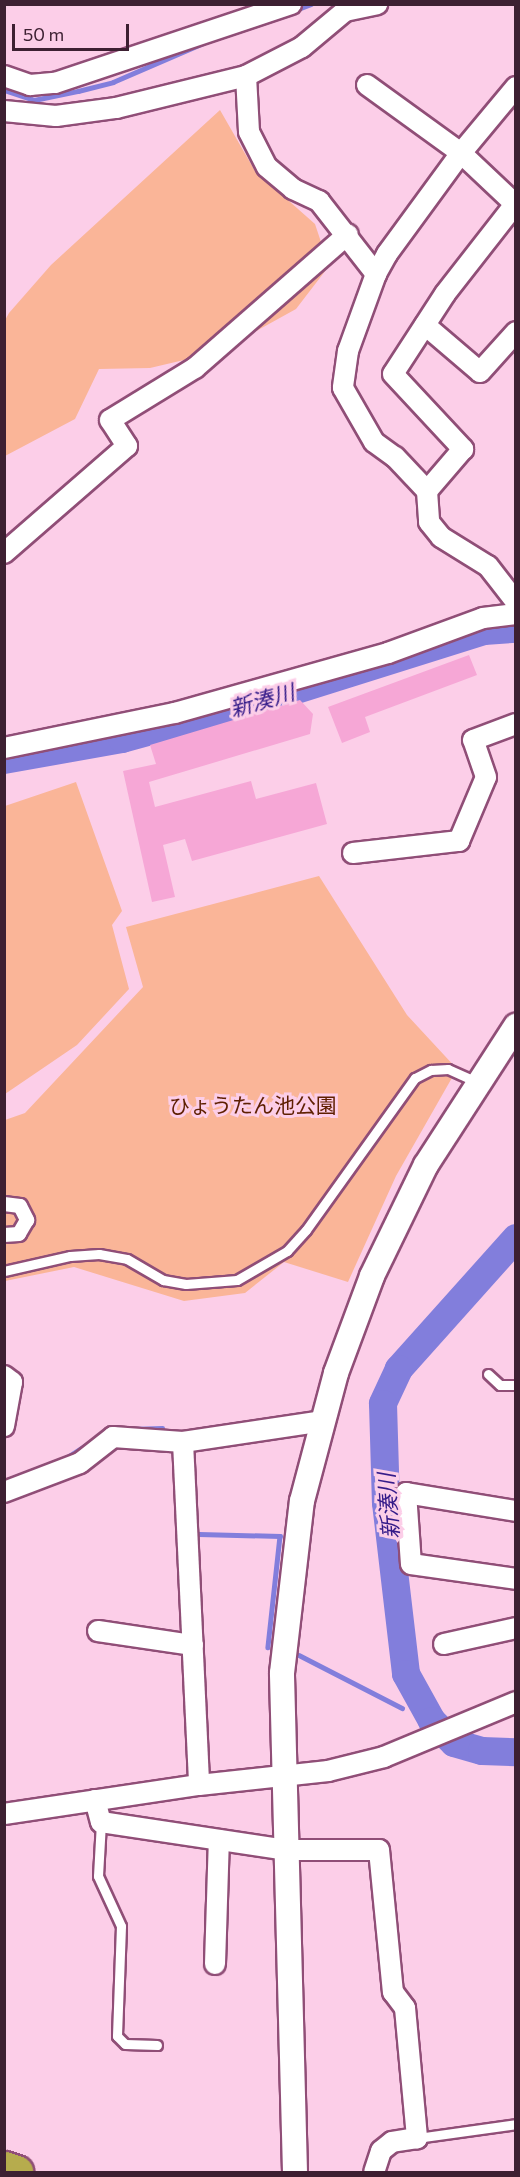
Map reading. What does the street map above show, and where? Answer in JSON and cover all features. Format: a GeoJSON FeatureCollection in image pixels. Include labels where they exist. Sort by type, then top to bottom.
{"type":"FeatureCollection","features":[{"type":"Feature","properties":{"kind":"highway"},"geometry":{"type":"LineString","coordinates":[[4,2168],[16,2172]]}},
{"type":"Feature","properties":{"kind":"street"},"geometry":{"type":"LineString","coordinates":[[4,76],[30,85],[55,83],[107,69],[291,4]]}},
{"type":"Feature","properties":{"kind":"street"},"geometry":{"type":"LineString","coordinates":[[4,111],[56,116],[116,108],[246,76],[302,47],[345,8],[376,4]]}},
{"type":"Feature","properties":{"kind":"street"},"geometry":{"type":"LineString","coordinates":[[246,76],[249,132],[267,167],[293,189],[320,201],[348,234],[376,274]]}},
{"type":"Feature","properties":{"kind":"street"},"geometry":{"type":"LineString","coordinates":[[367,85],[461,153],[515,204],[425,326],[393,374],[463,448],[427,491],[427,512],[434,530],[488,566],[516,602]]}},
{"type":"Feature","properties":{"kind":"street"},"geometry":{"type":"LineString","coordinates":[[427,491],[395,456],[374,442],[343,388],[348,351],[376,274],[387,254],[461,153],[516,87]]}},
{"type":"Feature","properties":{"kind":"street"},"geometry":{"type":"LineString","coordinates":[[4,553],[127,446],[110,420],[195,368],[348,234]]}},
{"type":"Feature","properties":{"kind":"street"},"geometry":{"type":"LineString","coordinates":[[425,326],[480,372],[516,333]]}},
{"type":"Feature","properties":{"kind":"street"},"geometry":{"type":"LineString","coordinates":[[4,748],[175,713],[388,653],[483,618],[516,614]]}},
{"type":"Feature","properties":{"kind":"street"},"geometry":{"type":"LineString","coordinates":[[354,853],[459,841],[486,777],[473,740],[516,724]]}},
{"type":"Feature","properties":{"kind":"street"},"geometry":{"type":"LineString","coordinates":[[295,2172],[282,1778],[282,1673],[302,1501],[322,1421],[372,1276],[426,1165],[477,1082],[516,1026]]}},
{"type":"Feature","properties":{"kind":"street"},"geometry":{"type":"LineString","coordinates":[[4,1204],[20,1206],[27,1220],[19,1234],[4,1235]]}},
{"type":"Feature","properties":{"kind":"street"},"geometry":{"type":"LineString","coordinates":[[4,1376],[12,1382],[4,1426]]}},
{"type":"Feature","properties":{"kind":"street"},"geometry":{"type":"LineString","coordinates":[[4,1492],[80,1463],[113,1437],[183,1442],[322,1421]]}},
{"type":"Feature","properties":{"kind":"street"},"geometry":{"type":"LineString","coordinates":[[183,1442],[199,1785]]}},
{"type":"Feature","properties":{"kind":"street"},"geometry":{"type":"LineString","coordinates":[[516,1511],[406,1493],[411,1564],[516,1579]]}},
{"type":"Feature","properties":{"kind":"street"},"geometry":{"type":"LineString","coordinates":[[444,1644],[516,1628]]}},
{"type":"Feature","properties":{"kind":"street"},"geometry":{"type":"LineString","coordinates":[[98,1630],[193,1646]]}},
{"type":"Feature","properties":{"kind":"street"},"geometry":{"type":"LineString","coordinates":[[4,1814],[199,1785],[282,1778],[384,1757],[516,1702]]}},
{"type":"Feature","properties":{"kind":"street"},"geometry":{"type":"LineString","coordinates":[[95,1800],[101,1822],[286,1850],[379,1850],[393,1992],[405,2008],[417,2138],[392,2142],[381,2151],[374,2172]]}},
{"type":"Feature","properties":{"kind":"street"},"geometry":{"type":"LineString","coordinates":[[215,1964],[219,1840]]}},
{"type":"Feature","properties":{"kind":"lane"},"geometry":{"type":"LineString","coordinates":[[4,1271],[70,1256],[99,1254],[127,1259],[157,1277],[186,1284],[237,1280],[287,1251],[306,1230],[415,1078],[431,1070],[448,1069],[477,1082]]}},
{"type":"Feature","properties":{"kind":"lane"},"geometry":{"type":"LineString","coordinates":[[488,1374],[500,1385],[516,1385]]}},
{"type":"Feature","properties":{"kind":"lane"},"geometry":{"type":"LineString","coordinates":[[101,1822],[98,1876],[121,1926],[117,2036],[125,2044],[157,2045]]}},
{"type":"Feature","properties":{"kind":"lane"},"geometry":{"type":"LineString","coordinates":[[417,2138],[516,2124]]}},
{"type":"Feature","properties":{"kind":"green space"},"geometry":{"type":"Polygon","coordinates":[[[220,110],[255,171],[315,224],[329,266],[296,309],[218,352],[150,368],[99,369],[75,419],[5,456],[4,322],[9,313],[51,265],[220,110]]]}},
{"type":"Feature","properties":{"kind":"green space"},"geometry":{"type":"Polygon","coordinates":[[[76,782],[122,911],[112,925],[129,989],[77,1045],[5,1094],[5,806],[76,782]]]}},
{"type":"Feature","properties":{"kind":"green space","name":"ひょうたん池公園"},"geometry":{"type":"Polygon","coordinates":[[[319,876],[407,1015],[457,1069],[396,1176],[348,1282],[284,1262],[245,1293],[184,1301],[74,1267],[5,1281],[5,1120],[25,1113],[143,987],[126,927],[319,876]]]}},
{"type":"Feature","properties":{"kind":"building"},"geometry":{"type":"Polygon","coordinates":[[[469,655],[477,675],[365,717],[370,732],[342,743],[328,707],[469,655]]]}},
{"type":"Feature","properties":{"kind":"building"},"geometry":{"type":"Polygon","coordinates":[[[300,700],[313,714],[310,734],[149,782],[155,807],[251,781],[256,799],[316,783],[327,824],[192,861],[185,839],[163,845],[175,897],[152,902],[123,771],[156,764],[150,745],[300,700]]]}},
{"type":"Feature","properties":{"kind":"waterway"},"geometry":{"type":"LineString","coordinates":[[293,11],[311,4]]}},
{"type":"Feature","properties":{"kind":"waterway"},"geometry":{"type":"LineString","coordinates":[[4,90],[34,100],[78,91],[113,82],[203,43]]}},
{"type":"Feature","properties":{"kind":"waterway","name":"新湊川"},"geometry":{"type":"LineString","coordinates":[[4,760],[122,739],[268,699],[484,631],[516,629]]}},
{"type":"Feature","properties":{"kind":"waterway","name":"新湊川"},"geometry":{"type":"LineString","coordinates":[[516,1238],[399,1369],[383,1404],[386,1503],[406,1674],[432,1721],[454,1743],[482,1751],[516,1752]]}},
{"type":"Feature","properties":{"kind":"waterway"},"geometry":{"type":"LineString","coordinates":[[131,1429],[162,1428]]}},
{"type":"Feature","properties":{"kind":"waterway"},"geometry":{"type":"LineString","coordinates":[[63,1460],[108,1431]]}},
{"type":"Feature","properties":{"kind":"waterway"},"geometry":{"type":"LineString","coordinates":[[4,1481],[36,1471]]}},
{"type":"Feature","properties":{"kind":"waterway"},"geometry":{"type":"LineString","coordinates":[[199,1534],[280,1536],[268,1647]]}},
{"type":"Feature","properties":{"kind":"waterway"},"geometry":{"type":"LineString","coordinates":[[299,1655],[402,1708]]}},
{"type":"Feature","properties":{"kind":"waterway","name":"新湊川"},"geometry":{"type":"LineString","coordinates":[[425,1718],[432,1721]]}}]}
